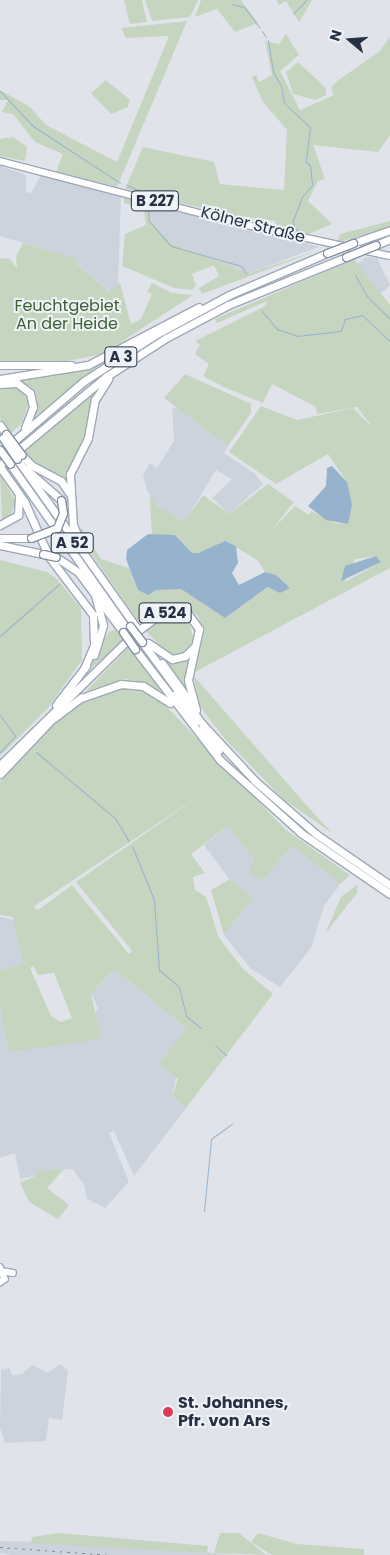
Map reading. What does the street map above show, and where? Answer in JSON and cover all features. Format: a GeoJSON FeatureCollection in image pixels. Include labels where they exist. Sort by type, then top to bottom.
{"type":"FeatureCollection","features":[{"type":"Feature","properties":{"kind":"highway","name":"A 3"},"geometry":{"type":"LineString","coordinates":[[0,451],[104,367],[229,295],[327,253],[390,230]]}},
{"type":"Feature","properties":{"kind":"highway","name":"A 3"},"geometry":{"type":"LineString","coordinates":[[9,464],[131,359],[228,305],[390,240]]}},
{"type":"Feature","properties":{"kind":"highway"},"geometry":{"type":"LineString","coordinates":[[0,379],[81,367],[98,360],[165,322],[229,295]]}},
{"type":"Feature","properties":{"kind":"highway"},"geometry":{"type":"LineString","coordinates":[[129,628],[84,553],[74,529],[70,496],[72,469],[88,438],[97,395],[131,359]]}},
{"type":"Feature","properties":{"kind":"highway"},"geometry":{"type":"LineString","coordinates":[[0,365],[72,365],[98,360]]}},
{"type":"Feature","properties":{"kind":"highway"},"geometry":{"type":"LineString","coordinates":[[0,384],[17,383],[32,397],[33,412],[22,434]]}},
{"type":"Feature","properties":{"kind":"highway"},"geometry":{"type":"LineString","coordinates":[[0,425],[2,437]]}},
{"type":"Feature","properties":{"kind":"highway","name":"A 52"},"geometry":{"type":"LineString","coordinates":[[2,437],[9,464],[129,628]]}},
{"type":"Feature","properties":{"kind":"highway","name":"A 52"},"geometry":{"type":"LineString","coordinates":[[0,451],[129,628],[195,715],[238,765],[290,814],[362,867],[390,885]]}},
{"type":"Feature","properties":{"kind":"highway"},"geometry":{"type":"LineString","coordinates":[[0,457],[61,500],[63,513],[57,528],[31,538],[0,538]]}},
{"type":"Feature","properties":{"kind":"highway"},"geometry":{"type":"LineString","coordinates":[[9,464],[31,465],[61,481],[70,496]]}},
{"type":"Feature","properties":{"kind":"highway"},"geometry":{"type":"LineString","coordinates":[[0,525],[13,520],[20,508],[9,464]]}},
{"type":"Feature","properties":{"kind":"highway"},"geometry":{"type":"LineString","coordinates":[[9,464],[84,553]]}},
{"type":"Feature","properties":{"kind":"highway"},"geometry":{"type":"LineString","coordinates":[[15,483],[38,503]]}},
{"type":"Feature","properties":{"kind":"highway"},"geometry":{"type":"LineString","coordinates":[[15,483],[50,560],[93,615],[94,645],[84,668]]}},
{"type":"Feature","properties":{"kind":"highway"},"geometry":{"type":"LineString","coordinates":[[0,545],[56,557],[78,572],[95,595],[129,628]]}},
{"type":"Feature","properties":{"kind":"highway"},"geometry":{"type":"LineString","coordinates":[[38,726],[84,668],[102,635],[95,595]]}},
{"type":"Feature","properties":{"kind":"highway","name":"A 524"},"geometry":{"type":"LineString","coordinates":[[0,765],[151,618],[168,609],[189,614],[199,629],[188,680],[196,710]]}},
{"type":"Feature","properties":{"kind":"highway","name":"A 524"},"geometry":{"type":"LineString","coordinates":[[0,774],[54,718],[160,616],[183,614],[196,629],[193,650],[178,659],[166,658],[141,643]]}},
{"type":"Feature","properties":{"kind":"highway"},"geometry":{"type":"LineString","coordinates":[[141,643],[238,765]]}},
{"type":"Feature","properties":{"kind":"highway"},"geometry":{"type":"LineString","coordinates":[[141,643],[179,712]]}},
{"type":"Feature","properties":{"kind":"highway","name":"A 52"},"geometry":{"type":"LineString","coordinates":[[141,643],[239,777],[300,833],[390,894]]}},
{"type":"Feature","properties":{"kind":"highway"},"geometry":{"type":"LineString","coordinates":[[54,718],[81,698],[121,684],[154,690],[179,712],[239,777]]}},
{"type":"Feature","properties":{"kind":"main road","name":"Kölner Straße"},"geometry":{"type":"LineString","coordinates":[[0,161],[245,224],[390,256]]}},
{"type":"Feature","properties":{"kind":"main road"},"geometry":{"type":"LineString","coordinates":[[1,1282],[1,1269],[13,1273]]}},
{"type":"Feature","properties":{"kind":"shaded area"},"geometry":{"type":"Polygon","coordinates":[[[0,166],[26,175],[26,192],[31,193],[41,175],[121,195],[118,285],[111,292],[76,264],[77,259],[0,236],[0,166]]]}},
{"type":"Feature","properties":{"kind":"shaded area"},"geometry":{"type":"Polygon","coordinates":[[[150,203],[319,247],[249,273],[173,244],[150,221],[150,203]]]}},
{"type":"Feature","properties":{"kind":"shaded area"},"geometry":{"type":"Polygon","coordinates":[[[366,257],[377,258],[390,285],[379,295],[358,264],[366,257]]]}},
{"type":"Feature","properties":{"kind":"shaded area"},"geometry":{"type":"Polygon","coordinates":[[[176,407],[228,446],[224,453],[254,473],[263,484],[229,514],[212,498],[232,479],[216,470],[184,523],[157,506],[147,490],[143,476],[150,463],[157,468],[174,441],[172,409],[176,407]]]}},
{"type":"Feature","properties":{"kind":"shaded area"},"geometry":{"type":"Polygon","coordinates":[[[228,826],[254,860],[262,881],[292,846],[340,884],[324,906],[311,948],[280,987],[251,969],[224,935],[253,898],[232,883],[204,845],[228,826]]]}},
{"type":"Feature","properties":{"kind":"shaded area"},"geometry":{"type":"Polygon","coordinates":[[[0,917],[14,920],[24,965],[0,970],[0,917]]]}},
{"type":"Feature","properties":{"kind":"shaded area"},"geometry":{"type":"Polygon","coordinates":[[[114,969],[187,1029],[172,1097],[186,1108],[134,1176],[114,1131],[109,1133],[129,1182],[105,1208],[87,1199],[84,1184],[72,1169],[36,1171],[37,1175],[20,1179],[15,1153],[0,1158],[0,1008],[9,1052],[80,1040],[98,1008],[91,994],[114,969]]]}},
{"type":"Feature","properties":{"kind":"shaded area"},"geometry":{"type":"Polygon","coordinates":[[[61,1364],[68,1371],[62,1420],[49,1418],[46,1441],[5,1443],[0,1428],[1,1370],[9,1368],[12,1375],[22,1374],[33,1365],[47,1373],[61,1364]]]}},
{"type":"Feature","properties":{"kind":"shaded area"},"geometry":{"type":"Polygon","coordinates":[[[0,1541],[84,1543],[239,1555],[10,1555],[0,1553],[0,1541]]]}},
{"type":"Feature","properties":{"kind":"green space"},"geometry":{"type":"Polygon","coordinates":[[[124,0],[142,0],[147,22],[130,24],[124,0]]]}},
{"type":"Feature","properties":{"kind":"green space"},"geometry":{"type":"Polygon","coordinates":[[[145,0],[198,0],[190,17],[152,21],[145,0]]]}},
{"type":"Feature","properties":{"kind":"green space"},"geometry":{"type":"Polygon","coordinates":[[[201,0],[241,0],[258,23],[235,32],[217,9],[195,17],[201,0]]]}},
{"type":"Feature","properties":{"kind":"green space"},"geometry":{"type":"Polygon","coordinates":[[[276,0],[312,0],[299,22],[286,1],[279,5],[276,0]]]}},
{"type":"Feature","properties":{"kind":"green space"},"geometry":{"type":"Polygon","coordinates":[[[187,21],[117,187],[56,172],[63,154],[35,142],[13,114],[2,112],[8,100],[0,100],[0,90],[30,107],[46,125],[117,162],[169,36],[126,38],[121,28],[187,21]]]}},
{"type":"Feature","properties":{"kind":"green space"},"geometry":{"type":"Polygon","coordinates":[[[286,34],[299,55],[280,71],[300,110],[334,95],[331,88],[337,81],[379,52],[390,37],[390,135],[378,152],[313,145],[325,179],[318,181],[308,201],[332,224],[306,235],[274,228],[276,221],[228,215],[125,189],[143,147],[214,162],[220,184],[284,190],[287,130],[263,102],[252,77],[256,75],[259,82],[272,75],[265,41],[279,44],[286,34]]]}},
{"type":"Feature","properties":{"kind":"green space"},"geometry":{"type":"Polygon","coordinates":[[[298,62],[326,88],[326,95],[316,100],[293,94],[286,72],[298,62]]]}},
{"type":"Feature","properties":{"kind":"green space"},"geometry":{"type":"Polygon","coordinates":[[[106,80],[130,100],[128,107],[111,114],[91,93],[106,80]]]}},
{"type":"Feature","properties":{"kind":"green space"},"geometry":{"type":"Polygon","coordinates":[[[13,137],[27,147],[25,161],[0,156],[0,139],[13,137]]]}},
{"type":"Feature","properties":{"kind":"green space"},"geometry":{"type":"Polygon","coordinates":[[[124,195],[150,203],[150,221],[173,244],[249,273],[322,249],[202,294],[199,288],[219,276],[214,265],[192,274],[196,286],[192,290],[174,288],[122,266],[125,234],[146,225],[144,208],[124,203],[124,195]]]}},
{"type":"Feature","properties":{"kind":"green space"},"geometry":{"type":"Polygon","coordinates":[[[390,221],[390,227],[337,243],[340,234],[390,221]]]}},
{"type":"Feature","properties":{"kind":"green space","name":"Feuchtgebiet An der Heide"},"geometry":{"type":"Polygon","coordinates":[[[23,243],[78,259],[76,264],[110,292],[120,283],[131,324],[141,319],[152,294],[147,292],[152,283],[172,293],[193,295],[103,354],[57,363],[0,361],[0,258],[10,259],[17,269],[16,256],[23,243]]]}},
{"type":"Feature","properties":{"kind":"green space"},"geometry":{"type":"Polygon","coordinates":[[[354,259],[390,305],[390,568],[193,673],[203,637],[199,618],[193,611],[168,605],[140,624],[79,536],[81,527],[101,559],[129,568],[138,590],[181,589],[225,618],[269,587],[290,588],[276,575],[265,572],[257,560],[226,541],[198,553],[192,553],[175,535],[152,536],[150,498],[152,496],[157,506],[184,522],[203,495],[229,514],[268,484],[294,502],[271,531],[295,506],[309,515],[311,511],[335,523],[348,524],[347,482],[328,454],[276,484],[229,452],[261,406],[297,420],[353,408],[373,428],[357,407],[317,414],[316,407],[272,384],[263,403],[226,388],[203,376],[209,364],[195,354],[200,345],[195,341],[265,306],[267,301],[217,323],[215,319],[354,259]],[[376,556],[355,559],[345,582],[381,562],[376,556]]]}},
{"type":"Feature","properties":{"kind":"green space"},"geometry":{"type":"Polygon","coordinates":[[[114,355],[32,419],[37,399],[32,388],[18,380],[86,368],[114,355]]]}},
{"type":"Feature","properties":{"kind":"green space"},"geometry":{"type":"Polygon","coordinates":[[[185,374],[251,404],[251,413],[228,446],[164,398],[185,374]]]}},
{"type":"Feature","properties":{"kind":"green space"},"geometry":{"type":"Polygon","coordinates":[[[17,386],[29,401],[22,423],[11,433],[0,418],[0,387],[17,386]]]}},
{"type":"Feature","properties":{"kind":"green space"},"geometry":{"type":"Polygon","coordinates":[[[98,389],[84,443],[68,471],[67,482],[31,461],[23,450],[98,389]]]}},
{"type":"Feature","properties":{"kind":"green space"},"geometry":{"type":"Polygon","coordinates":[[[0,475],[16,501],[10,517],[2,520],[0,475]]]}},
{"type":"Feature","properties":{"kind":"green space"},"geometry":{"type":"Polygon","coordinates":[[[0,560],[47,572],[57,579],[81,608],[82,660],[47,709],[0,756],[0,560]]]}},
{"type":"Feature","properties":{"kind":"green space"},"geometry":{"type":"Polygon","coordinates":[[[177,615],[189,622],[194,641],[182,654],[170,656],[146,631],[162,617],[177,615]]]}},
{"type":"Feature","properties":{"kind":"green space"},"geometry":{"type":"Polygon","coordinates":[[[118,629],[126,640],[77,680],[110,631],[118,629]]]}},
{"type":"Feature","properties":{"kind":"green space"},"geometry":{"type":"Polygon","coordinates":[[[130,646],[161,691],[127,679],[86,691],[130,646]]]}},
{"type":"Feature","properties":{"kind":"green space"},"geometry":{"type":"Polygon","coordinates":[[[193,653],[186,677],[187,691],[164,659],[173,661],[193,653]]]}},
{"type":"Feature","properties":{"kind":"green space"},"geometry":{"type":"Polygon","coordinates":[[[193,675],[332,833],[283,799],[226,740],[200,707],[193,675]]]}},
{"type":"Feature","properties":{"kind":"green space"},"geometry":{"type":"Polygon","coordinates":[[[117,688],[144,689],[156,696],[286,830],[350,875],[340,884],[292,846],[262,881],[249,871],[254,860],[228,826],[191,854],[205,873],[193,877],[195,890],[206,897],[219,938],[244,970],[273,994],[186,1108],[172,1097],[178,1079],[159,1063],[187,1029],[114,969],[91,994],[101,1037],[93,1040],[9,1052],[0,1008],[0,970],[23,964],[13,917],[0,915],[0,782],[60,718],[80,703],[117,688]],[[203,793],[33,907],[38,910],[72,885],[129,954],[132,951],[76,882],[203,793]],[[33,966],[30,968],[51,1016],[61,1022],[72,1018],[54,973],[38,975],[33,966]]]}},
{"type":"Feature","properties":{"kind":"green space"},"geometry":{"type":"Polygon","coordinates":[[[230,879],[253,898],[224,935],[211,890],[230,879]]]}},
{"type":"Feature","properties":{"kind":"green space"},"geometry":{"type":"Polygon","coordinates":[[[358,884],[357,893],[325,934],[341,897],[358,884]]]}},
{"type":"Feature","properties":{"kind":"green space"},"geometry":{"type":"Polygon","coordinates":[[[64,1169],[47,1188],[69,1205],[58,1219],[29,1202],[20,1183],[37,1175],[36,1171],[64,1169]]]}},
{"type":"Feature","properties":{"kind":"green space"},"geometry":{"type":"Polygon","coordinates":[[[59,1533],[208,1546],[207,1553],[31,1543],[32,1537],[59,1533]]]}},
{"type":"Feature","properties":{"kind":"green space"},"geometry":{"type":"Polygon","coordinates":[[[220,1533],[239,1533],[266,1555],[214,1553],[220,1533]]]}},
{"type":"Feature","properties":{"kind":"green space"},"geometry":{"type":"Polygon","coordinates":[[[258,1533],[297,1544],[364,1549],[364,1555],[272,1555],[251,1542],[258,1533]]]}},
{"type":"Feature","properties":{"kind":"water"},"geometry":{"type":"Polygon","coordinates":[[[332,466],[347,482],[352,505],[348,524],[326,520],[308,506],[326,486],[327,468],[332,466]]]}},
{"type":"Feature","properties":{"kind":"water"},"geometry":{"type":"Polygon","coordinates":[[[148,534],[175,535],[192,553],[198,553],[225,541],[236,546],[238,563],[232,573],[239,585],[265,572],[276,575],[290,588],[280,593],[268,587],[225,618],[181,589],[156,590],[148,595],[138,590],[126,559],[127,550],[148,534]]]}},
{"type":"Feature","properties":{"kind":"water"},"geometry":{"type":"Polygon","coordinates":[[[376,556],[381,562],[341,581],[345,566],[376,556]]]}},
{"type":"Feature","properties":{"kind":"waterway"},"geometry":{"type":"LineString","coordinates":[[293,14],[306,0]]}},
{"type":"Feature","properties":{"kind":"waterway"},"geometry":{"type":"LineString","coordinates":[[232,4],[244,7],[260,28]]}},
{"type":"Feature","properties":{"kind":"waterway"},"geometry":{"type":"LineString","coordinates":[[262,31],[266,37]]}},
{"type":"Feature","properties":{"kind":"waterway"},"geometry":{"type":"LineString","coordinates":[[268,40],[273,72],[281,86],[284,103],[310,127],[306,162],[310,165],[312,185],[302,197],[293,221],[294,228],[305,234]]}},
{"type":"Feature","properties":{"kind":"waterway"},"geometry":{"type":"LineString","coordinates":[[0,91],[33,126],[120,183]]}},
{"type":"Feature","properties":{"kind":"waterway"},"geometry":{"type":"LineString","coordinates":[[127,185],[147,194]]}},
{"type":"Feature","properties":{"kind":"waterway"},"geometry":{"type":"LineString","coordinates":[[148,204],[149,221],[171,246],[241,266],[246,273]]}},
{"type":"Feature","properties":{"kind":"waterway"},"geometry":{"type":"LineString","coordinates":[[355,275],[366,295],[390,319]]}},
{"type":"Feature","properties":{"kind":"waterway"},"geometry":{"type":"LineString","coordinates":[[261,310],[277,329],[297,336],[341,331],[345,319],[362,315],[390,341]]}},
{"type":"Feature","properties":{"kind":"waterway"},"geometry":{"type":"LineString","coordinates":[[0,636],[59,584]]}},
{"type":"Feature","properties":{"kind":"waterway"},"geometry":{"type":"LineString","coordinates":[[0,715],[15,736],[0,752]]}},
{"type":"Feature","properties":{"kind":"waterway"},"geometry":{"type":"LineString","coordinates":[[36,752],[115,818],[129,841]]}},
{"type":"Feature","properties":{"kind":"waterway"},"geometry":{"type":"LineString","coordinates":[[132,846],[154,900],[159,970],[179,987],[186,1016],[201,1028]]}},
{"type":"Feature","properties":{"kind":"waterway"},"geometry":{"type":"LineString","coordinates":[[215,1045],[226,1055]]}},
{"type":"Feature","properties":{"kind":"waterway"},"geometry":{"type":"LineString","coordinates":[[204,1211],[211,1139],[232,1124]]}},
{"type":"Feature","properties":{"kind":"railway"},"geometry":{"type":"LineString","coordinates":[[0,1547],[111,1555]]}},
{"type":"Feature","properties":{"kind":"place","name":"St. Johannes, Pfr. von Ars"},"geometry":{"type":"Point","coordinates":[168,1412]}}]}
